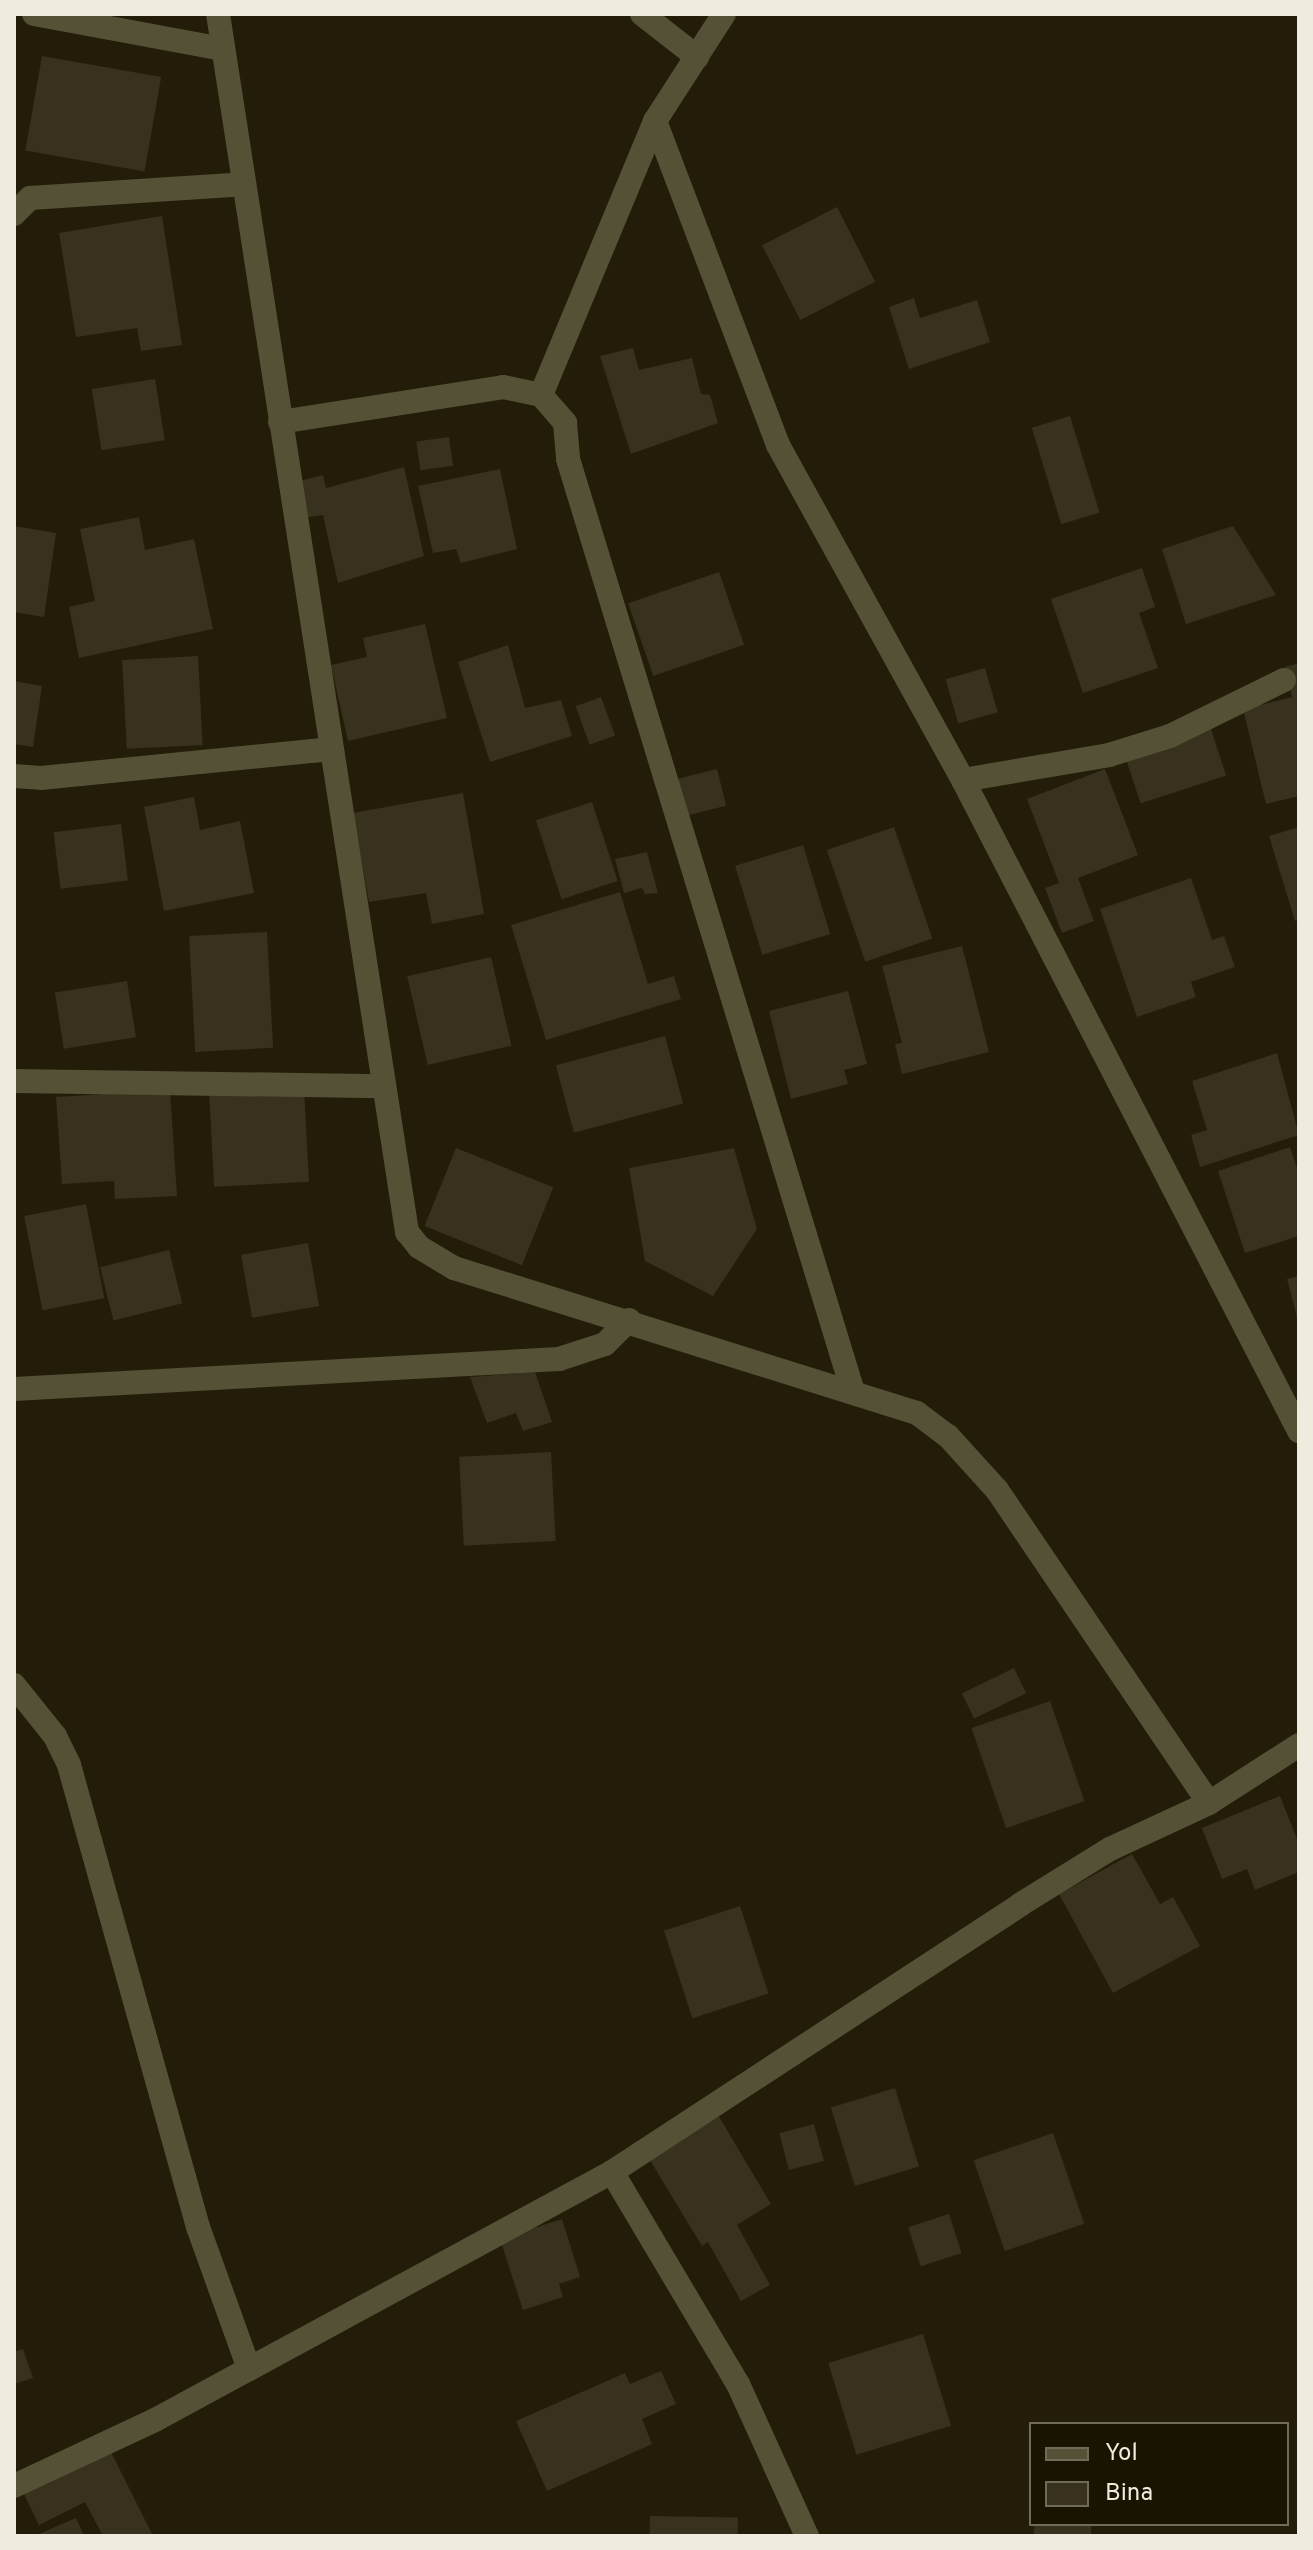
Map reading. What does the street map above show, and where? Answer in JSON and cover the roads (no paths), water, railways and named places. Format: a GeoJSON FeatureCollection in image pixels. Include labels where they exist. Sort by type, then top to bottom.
{"type":"FeatureCollection","features":[{"type":"Feature","properties":{"kind":"street"},"geometry":{"type":"LineString","coordinates":[[34,14],[223,49]]}},
{"type":"Feature","properties":{"kind":"street"},"geometry":{"type":"LineString","coordinates":[[218,14],[401,1213],[419,1247],[454,1268],[629,1320],[917,1413],[974,1462],[1209,1803]]}},
{"type":"Feature","properties":{"kind":"street"},"geometry":{"type":"LineString","coordinates":[[642,14],[697,57]]}},
{"type":"Feature","properties":{"kind":"street"},"geometry":{"type":"LineString","coordinates":[[541,395],[655,121],[724,14]]}},
{"type":"Feature","properties":{"kind":"street"},"geometry":{"type":"LineString","coordinates":[[655,121],[778,445],[963,780],[1299,1431]]}},
{"type":"Feature","properties":{"kind":"street"},"geometry":{"type":"LineString","coordinates":[[14,214],[30,198],[244,184]]}},
{"type":"Feature","properties":{"kind":"street"},"geometry":{"type":"LineString","coordinates":[[280,422],[503,387],[541,395],[565,423],[568,459],[853,1392]]}},
{"type":"Feature","properties":{"kind":"street"},"geometry":{"type":"LineString","coordinates":[[963,780],[1109,755],[1170,736],[1284,680]]}},
{"type":"Feature","properties":{"kind":"street"},"geometry":{"type":"LineString","coordinates":[[14,776],[41,778],[330,749]]}},
{"type":"Feature","properties":{"kind":"street"},"geometry":{"type":"LineString","coordinates":[[14,1081],[382,1086]]}},
{"type":"Feature","properties":{"kind":"street"},"geometry":{"type":"LineString","coordinates":[[14,1389],[559,1359],[605,1344],[629,1320]]}},
{"type":"Feature","properties":{"kind":"street"},"geometry":{"type":"LineString","coordinates":[[14,1685],[49,1727],[69,1765],[198,2227],[249,2369]]}},
{"type":"Feature","properties":{"kind":"street"},"geometry":{"type":"LineString","coordinates":[[14,2486],[249,2369],[612,2172],[1021,1904],[1110,1849],[1209,1803],[1299,1745]]}},
{"type":"Feature","properties":{"kind":"street"},"geometry":{"type":"LineString","coordinates":[[612,2172],[738,2384],[807,2536]]}}]}
